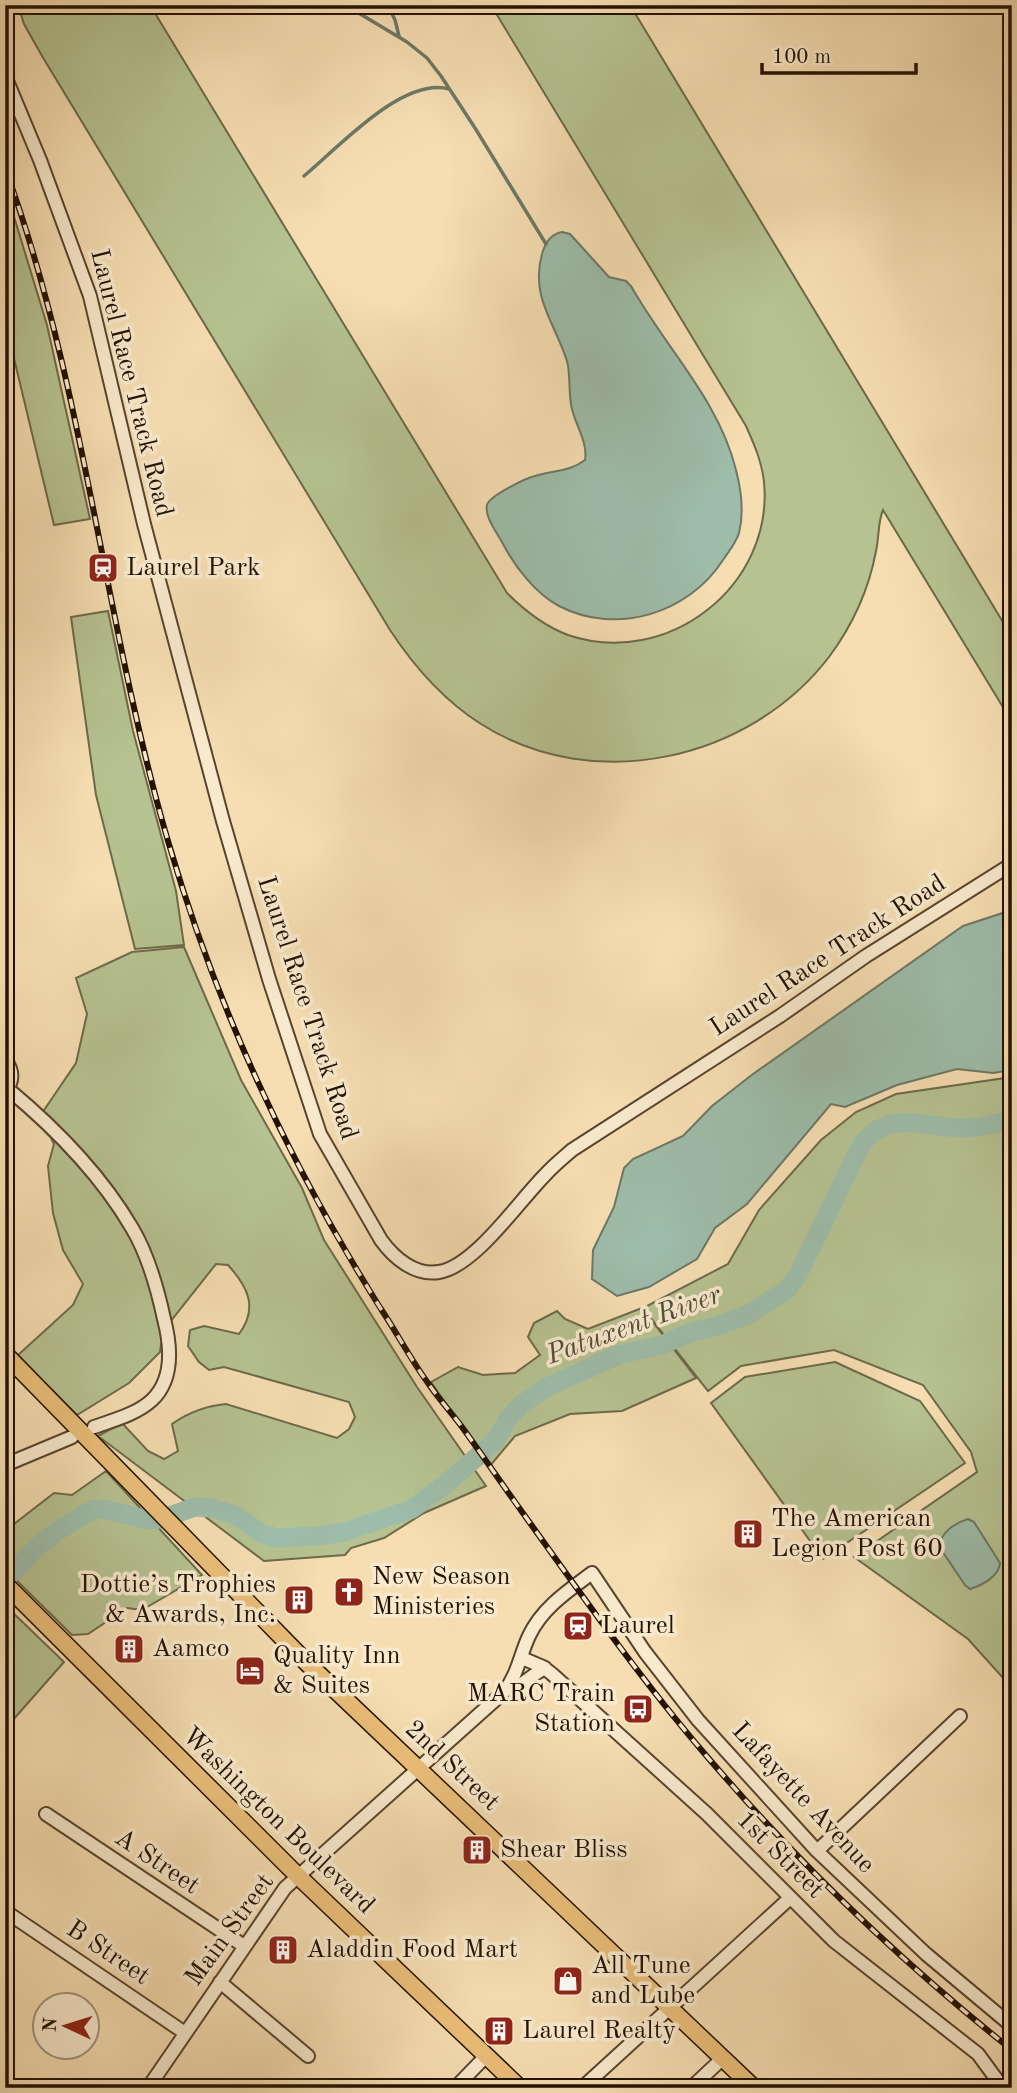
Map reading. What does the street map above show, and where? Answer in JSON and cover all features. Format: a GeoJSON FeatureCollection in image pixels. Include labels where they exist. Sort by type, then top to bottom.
{"type":"FeatureCollection","features":[{"type":"Feature","properties":{"kind":"main road","name":"2nd Street"},"geometry":{"type":"LineString","coordinates":[[5,1354],[222,1573],[308,1664],[754,2088]]}},
{"type":"Feature","properties":{"kind":"main road","name":"Washington Boulevard"},"geometry":{"type":"LineString","coordinates":[[5,1584],[298,1876],[520,2088]]}},
{"type":"Feature","properties":{"kind":"street","name":"Laurel Race Track Road"},"geometry":{"type":"LineString","coordinates":[[5,76],[46,176],[90,296],[144,524],[220,809],[269,979],[320,1134],[381,1240],[403,1263],[430,1273],[441,1272],[468,1258],[545,1175],[572,1150],[780,1016],[866,956],[1012,864]]}},
{"type":"Feature","properties":{"kind":"street"},"geometry":{"type":"LineString","coordinates":[[5,1060],[12,1071],[7,1091],[40,1116],[116,1203],[134,1231],[163,1314],[170,1348],[167,1374],[162,1387],[153,1399],[140,1409],[94,1427]]}},
{"type":"Feature","properties":{"kind":"street"},"geometry":{"type":"LineString","coordinates":[[5,1465],[72,1437]]}},
{"type":"Feature","properties":{"kind":"street","name":"Main Street"},"geometry":{"type":"LineString","coordinates":[[149,2088],[275,1900],[298,1876],[506,1690],[514,1678],[530,1634],[542,1615],[563,1594],[592,1573]]}},
{"type":"Feature","properties":{"kind":"street","name":"Lafayette Avenue"},"geometry":{"type":"LineString","coordinates":[[592,1573],[645,1652],[698,1720],[817,1851],[926,1954],[1012,2026]]}},
{"type":"Feature","properties":{"kind":"street","name":"1st Street"},"geometry":{"type":"LineString","coordinates":[[522,1658],[545,1668],[698,1805],[834,1941],[978,2054],[1003,2088]]}},
{"type":"Feature","properties":{"kind":"street"},"geometry":{"type":"LineString","coordinates":[[506,1690],[520,1687],[545,1668]]}},
{"type":"Feature","properties":{"kind":"street"},"geometry":{"type":"LineString","coordinates":[[817,1851],[960,1716]]}},
{"type":"Feature","properties":{"kind":"street","name":"A Street"},"geometry":{"type":"LineString","coordinates":[[46,1814],[244,1947]]}},
{"type":"Feature","properties":{"kind":"street"},"geometry":{"type":"LineString","coordinates":[[582,2088],[790,1898]]}},
{"type":"Feature","properties":{"kind":"street","name":"B Street"},"geometry":{"type":"LineString","coordinates":[[5,1911],[185,2033]]}},
{"type":"Feature","properties":{"kind":"street"},"geometry":{"type":"LineString","coordinates":[[220,1982],[308,2056]]}},
{"type":"Feature","properties":{"kind":"street"},"geometry":{"type":"LineString","coordinates":[[455,2088],[486,2056]]}},
{"type":"Feature","properties":{"kind":"street"},"geometry":{"type":"LineString","coordinates":[[691,2088],[723,2058]]}},
{"type":"Feature","properties":{"kind":"green space"},"geometry":{"type":"Polygon","coordinates":[[[18,5],[150,5],[507,593],[528,612],[551,627],[568,635],[605,642],[642,640],[676,629],[707,610],[732,585],[752,555],[763,520],[764,482],[760,460],[746,426],[491,5],[630,5],[1012,637],[1012,722],[883,510],[873,565],[864,593],[845,633],[829,657],[796,692],[757,721],[714,742],[668,756],[620,762],[572,758],[525,746],[467,715],[431,682],[390,630],[42,56],[24,24],[18,5]]]}},
{"type":"Feature","properties":{"kind":"green space"},"geometry":{"type":"Polygon","coordinates":[[[5,187],[47,325],[90,519],[54,525],[5,321],[5,187]]]}},
{"type":"Feature","properties":{"kind":"green space"},"geometry":{"type":"Polygon","coordinates":[[[108,611],[133,731],[176,891],[184,945],[135,949],[96,795],[71,617],[108,611]]]}},
{"type":"Feature","properties":{"kind":"green space"},"geometry":{"type":"Polygon","coordinates":[[[184,947],[241,1080],[302,1188],[324,1240],[417,1387],[486,1486],[424,1513],[384,1538],[351,1548],[345,1555],[264,1561],[98,1436],[122,1423],[148,1451],[164,1459],[178,1451],[172,1424],[198,1410],[226,1404],[337,1438],[349,1429],[355,1417],[349,1402],[224,1367],[209,1370],[199,1362],[188,1346],[190,1330],[204,1326],[239,1334],[248,1315],[245,1289],[228,1265],[216,1264],[163,1331],[160,1352],[129,1383],[77,1415],[17,1356],[73,1305],[83,1284],[63,1250],[53,1213],[48,1166],[54,1144],[40,1116],[76,1063],[87,1014],[76,978],[132,952],[184,947]]]}},
{"type":"Feature","properties":{"kind":"green space"},"geometry":{"type":"Polygon","coordinates":[[[1012,1077],[1012,1688],[968,1639],[854,1557],[977,1472],[971,1452],[923,1385],[834,1350],[741,1366],[708,1391],[643,1308],[728,1264],[759,1210],[821,1140],[856,1112],[896,1094],[1012,1077]]]}},
{"type":"Feature","properties":{"kind":"green space"},"geometry":{"type":"Polygon","coordinates":[[[642,1308],[696,1378],[622,1411],[570,1414],[515,1436],[489,1467],[431,1382],[458,1367],[483,1375],[515,1373],[540,1355],[528,1337],[534,1323],[557,1311],[565,1319],[588,1329],[642,1308]]]}},
{"type":"Feature","properties":{"kind":"green space"},"geometry":{"type":"Polygon","coordinates":[[[835,1362],[920,1401],[965,1463],[823,1559],[711,1403],[745,1377],[835,1362]]]}},
{"type":"Feature","properties":{"kind":"green space"},"geometry":{"type":"Polygon","coordinates":[[[106,1471],[202,1575],[142,1610],[127,1608],[88,1634],[72,1635],[5,1569],[5,1531],[54,1493],[72,1495],[106,1471]]]}},
{"type":"Feature","properties":{"kind":"green space"},"geometry":{"type":"Polygon","coordinates":[[[9,1609],[64,1662],[5,1729],[5,1614],[9,1609]]]}},
{"type":"Feature","properties":{"kind":"shaded area"},"geometry":{"type":"Polygon","coordinates":[[[562,232],[570,234],[609,277],[626,281],[631,286],[717,420],[738,477],[741,501],[739,533],[709,578],[691,594],[671,606],[627,619],[581,615],[550,601],[520,571],[492,525],[487,510],[489,501],[508,488],[530,477],[573,467],[585,460],[583,441],[571,403],[567,361],[541,297],[539,284],[539,269],[545,246],[551,237],[562,232]]]}},
{"type":"Feature","properties":{"kind":"shaded area"},"geometry":{"type":"Polygon","coordinates":[[[1012,910],[1012,1070],[993,1073],[957,1069],[897,1085],[845,1107],[831,1104],[747,1204],[715,1228],[697,1259],[649,1287],[617,1296],[592,1279],[593,1250],[614,1207],[624,1168],[633,1159],[683,1136],[712,1106],[753,1074],[963,926],[1012,910]]]}},
{"type":"Feature","properties":{"kind":"shaded area"},"geometry":{"type":"Polygon","coordinates":[[[968,1519],[974,1522],[1000,1563],[997,1572],[990,1579],[970,1589],[940,1548],[942,1538],[949,1529],[968,1519]]]}},
{"type":"Feature","properties":{"kind":"waterway"},"geometry":{"type":"LineString","coordinates":[[289,5],[338,7],[357,12],[407,42],[427,58],[475,128],[546,244]]}},
{"type":"Feature","properties":{"kind":"waterway"},"geometry":{"type":"LineString","coordinates":[[388,5],[399,36]]}},
{"type":"Feature","properties":{"kind":"waterway"},"geometry":{"type":"LineString","coordinates":[[304,176],[392,103],[412,93],[431,88],[449,89]]}},
{"type":"Feature","properties":{"kind":"waterway","name":"Patuxent River"},"geometry":{"type":"LineString","coordinates":[[5,1580],[37,1547],[92,1510],[103,1509],[149,1520],[161,1519],[195,1507],[211,1508],[235,1515],[261,1533],[276,1538],[344,1532],[412,1509],[446,1484],[495,1441],[508,1419],[521,1405],[545,1388],[618,1355],[662,1345],[689,1333],[747,1315],[787,1290],[799,1273],[858,1151],[868,1137],[880,1128],[905,1123],[969,1128],[1012,1119]]}},
{"type":"Feature","properties":{"kind":"railway"},"geometry":{"type":"LineString","coordinates":[[5,168],[32,250],[55,334],[75,418],[126,673],[168,841],[187,902],[232,1023],[258,1082],[316,1197],[347,1254],[422,1374],[612,1637],[680,1725],[776,1833],[851,1909],[890,1946],[1012,2050]]}},
{"type":"Feature","properties":{"kind":"place","name":"Laurel Park"},"geometry":{"type":"Point","coordinates":[103,568]}},
{"type":"Feature","properties":{"kind":"place","name":"The American Legion Post 60"},"geometry":{"type":"Point","coordinates":[748,1534]}},
{"type":"Feature","properties":{"kind":"place","name":"New Season Ministeries"},"geometry":{"type":"Point","coordinates":[349,1592]}},
{"type":"Feature","properties":{"kind":"place","name":"Dottie’s Trophies & Awards, Inc."},"geometry":{"type":"Point","coordinates":[299,1600]}},
{"type":"Feature","properties":{"kind":"place","name":"Laurel"},"geometry":{"type":"Point","coordinates":[578,1626]}},
{"type":"Feature","properties":{"kind":"place","name":"Aamco"},"geometry":{"type":"Point","coordinates":[129,1649]}},
{"type":"Feature","properties":{"kind":"place","name":"Quality Inn & Suites"},"geometry":{"type":"Point","coordinates":[250,1671]}},
{"type":"Feature","properties":{"kind":"place","name":"MARC Train Station"},"geometry":{"type":"Point","coordinates":[638,1709]}},
{"type":"Feature","properties":{"kind":"place","name":"Shear Bliss"},"geometry":{"type":"Point","coordinates":[477,1850]}},
{"type":"Feature","properties":{"kind":"place","name":"Aladdin Food Mart"},"geometry":{"type":"Point","coordinates":[283,1950]}},
{"type":"Feature","properties":{"kind":"place","name":"All Tune and Lube"},"geometry":{"type":"Point","coordinates":[568,1981]}},
{"type":"Feature","properties":{"kind":"place","name":"Laurel Realty"},"geometry":{"type":"Point","coordinates":[499,2031]}}]}
